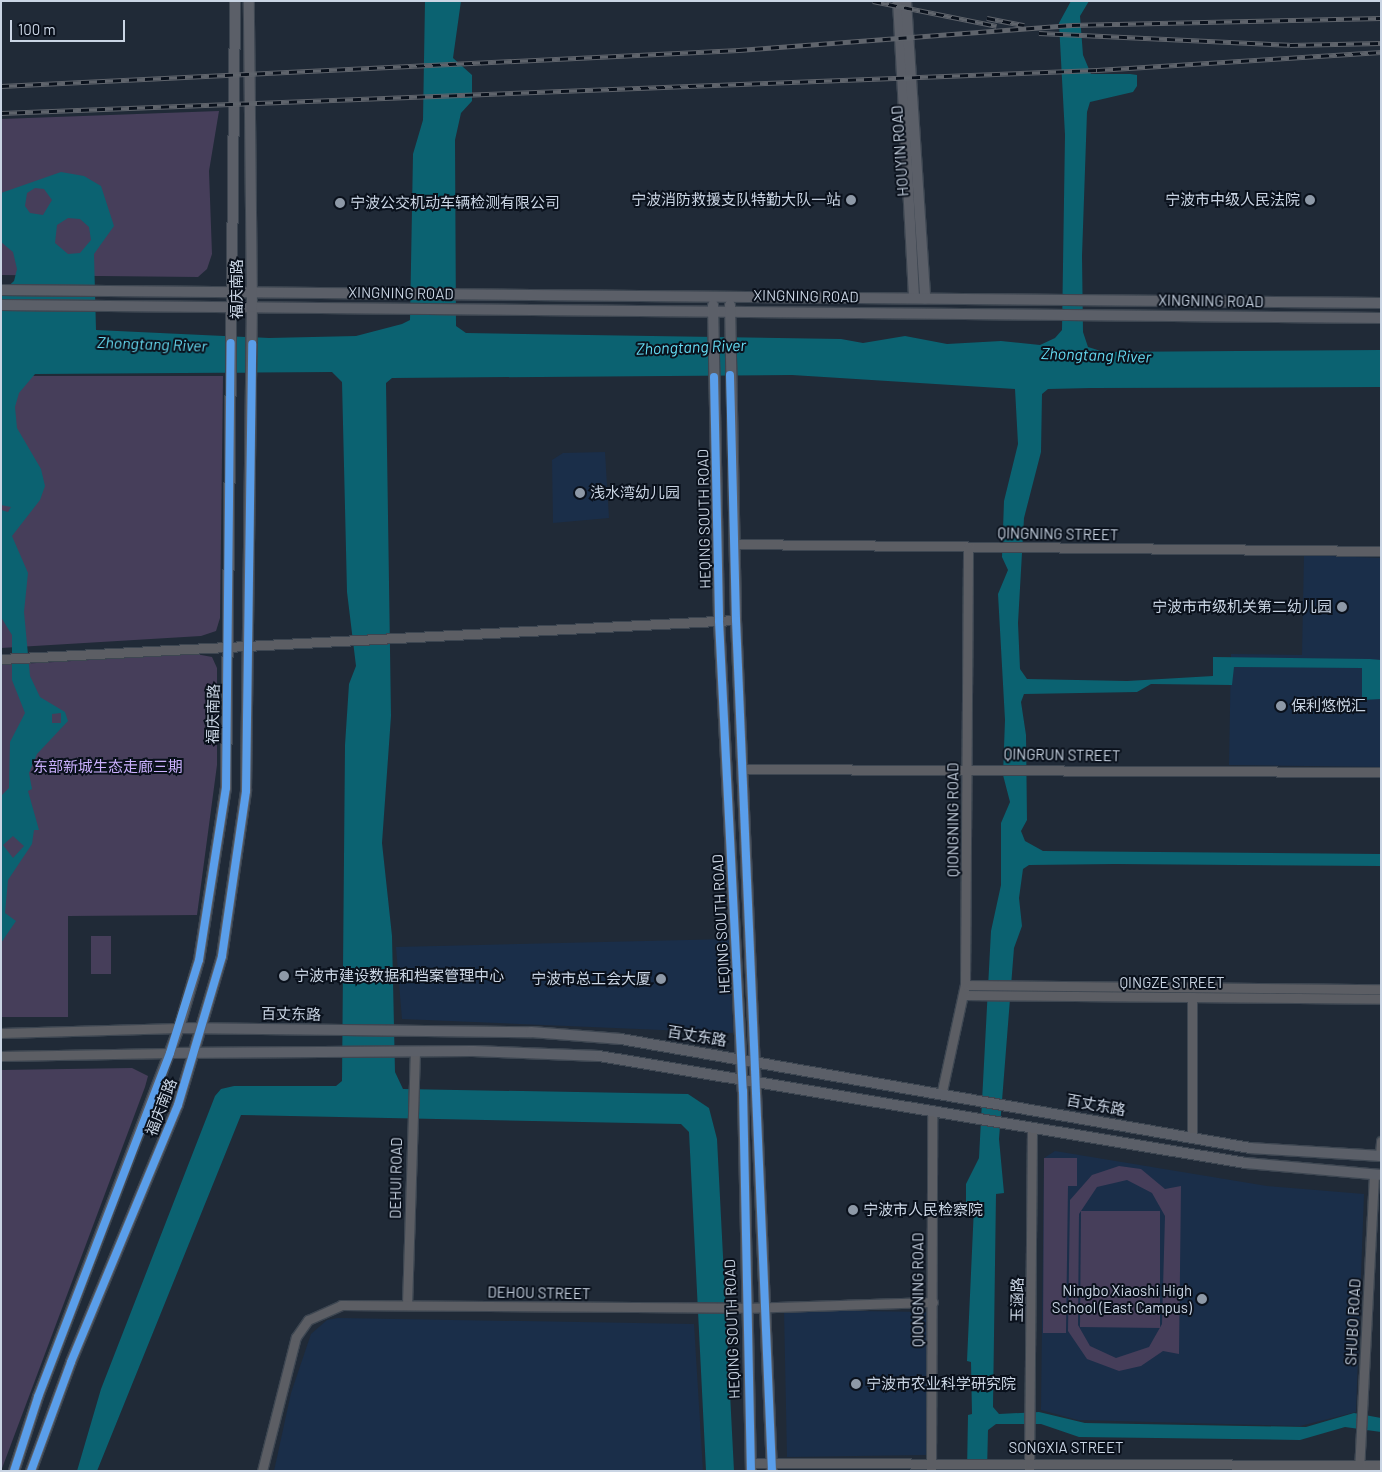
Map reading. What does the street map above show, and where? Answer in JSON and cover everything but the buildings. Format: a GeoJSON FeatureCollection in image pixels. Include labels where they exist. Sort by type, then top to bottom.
{"type":"FeatureCollection","features":[{"type":"Feature","properties":{"kind":"main road","name":"福庆南路"},"geometry":{"type":"LineString","coordinates":[[14,1471],[38,1397],[179,1028],[199,960],[226,788],[235,1]]}},
{"type":"Feature","properties":{"kind":"main road","name":"福庆南路"},"geometry":{"type":"LineString","coordinates":[[32,1471],[196,1053],[222,956],[246,791],[252,378],[249,1]]}},
{"type":"Feature","properties":{"kind":"main road","name":"HOUYIN ROAD"},"geometry":{"type":"LineString","coordinates":[[898,1],[914,298]]}},
{"type":"Feature","properties":{"kind":"main road","name":"HOUYIN ROAD"},"geometry":{"type":"LineString","coordinates":[[906,1],[925,298]]}},
{"type":"Feature","properties":{"kind":"main road"},"geometry":{"type":"LineString","coordinates":[[1,290],[1381,304]]}},
{"type":"Feature","properties":{"kind":"main road"},"geometry":{"type":"LineString","coordinates":[[713,297],[713,310]]}},
{"type":"Feature","properties":{"kind":"main road","name":"HEQING SOUTH ROAD"},"geometry":{"type":"LineString","coordinates":[[730,297],[736,620],[758,1081],[764,1307],[771,1466]]}},
{"type":"Feature","properties":{"kind":"main road","name":"XINGNING ROAD"},"geometry":{"type":"LineString","coordinates":[[1,305],[1055,313],[1381,318]]}},
{"type":"Feature","properties":{"kind":"main road","name":"HEQING SOUTH ROAD"},"geometry":{"type":"LineString","coordinates":[[713,310],[719,621],[742,1078],[745,1308],[751,1467]]}},
{"type":"Feature","properties":{"kind":"main road","name":"百丈东路"},"geometry":{"type":"LineString","coordinates":[[179,1028],[381,1030],[576,1035],[741,1058],[942,1091],[1250,1148],[1380,1156]]}},
{"type":"Feature","properties":{"kind":"main road"},"geometry":{"type":"LineString","coordinates":[[170,1053],[415,1052],[582,1054],[742,1078],[1032,1129],[1245,1163],[1378,1175]]}},
{"type":"Feature","properties":{"kind":"street","name":"QINGNING STREET"},"geometry":{"type":"LineString","coordinates":[[735,544],[1381,550]]}},
{"type":"Feature","properties":{"kind":"street","name":"QIONGNING ROAD"},"geometry":{"type":"LineString","coordinates":[[942,1091],[965,985],[968,547]]}},
{"type":"Feature","properties":{"kind":"street"},"geometry":{"type":"LineString","coordinates":[[1,659],[249,645],[396,640],[736,620]]}},
{"type":"Feature","properties":{"kind":"street","name":"QINGRUN STREET"},"geometry":{"type":"LineString","coordinates":[[743,769],[997,768],[1381,772]]}},
{"type":"Feature","properties":{"kind":"street","name":"QINGZE STREET"},"geometry":{"type":"LineString","coordinates":[[965,985],[1381,989]]}},
{"type":"Feature","properties":{"kind":"street","name":"QINGZE STREET"},"geometry":{"type":"LineString","coordinates":[[963,995],[1381,999]]}},
{"type":"Feature","properties":{"kind":"street"},"geometry":{"type":"LineString","coordinates":[[1192,997],[1192,1137]]}},
{"type":"Feature","properties":{"kind":"street","name":"百丈东路"},"geometry":{"type":"LineString","coordinates":[[1,1033],[179,1028]]}},
{"type":"Feature","properties":{"kind":"street","name":"DEHUI ROAD"},"geometry":{"type":"LineString","coordinates":[[407,1305],[412,1083],[415,1052]]}},
{"type":"Feature","properties":{"kind":"street"},"geometry":{"type":"LineString","coordinates":[[1,1056],[170,1053]]}},
{"type":"Feature","properties":{"kind":"street","name":"QIONGNING ROAD"},"geometry":{"type":"LineString","coordinates":[[931,1471],[933,1302],[932,1110]]}},
{"type":"Feature","properties":{"kind":"street","name":"玉涵路"},"geometry":{"type":"LineString","coordinates":[[1029,1466],[1032,1129]]}},
{"type":"Feature","properties":{"kind":"street"},"geometry":{"type":"LineString","coordinates":[[1380,1156],[1381,1141]]}},
{"type":"Feature","properties":{"kind":"street","name":"SHUBO ROAD"},"geometry":{"type":"LineString","coordinates":[[1359,1468],[1378,1175]]}},
{"type":"Feature","properties":{"kind":"street","name":"DEHOU STREET"},"geometry":{"type":"LineString","coordinates":[[262,1471],[296,1336],[308,1320],[341,1305],[745,1308],[933,1302]]}},
{"type":"Feature","properties":{"kind":"street","name":"SONGXIA STREET"},"geometry":{"type":"LineString","coordinates":[[751,1467],[931,1460],[1029,1466],[1359,1468],[1381,1465]]}},
{"type":"Feature","properties":{"kind":"shaded area","name":"浅水湾幼儿园"},"geometry":{"type":"Polygon","coordinates":[[[605,452],[609,518],[553,523],[552,460],[563,453],[605,452]]]}},
{"type":"Feature","properties":{"kind":"shaded area"},"geometry":{"type":"Polygon","coordinates":[[[1304,555],[1381,558],[1381,767],[1229,765],[1231,654],[1302,655],[1304,555]]]}},
{"type":"Feature","properties":{"kind":"shaded area"},"geometry":{"type":"Polygon","coordinates":[[[730,939],[733,1033],[402,1019],[396,947],[730,939]]]}},
{"type":"Feature","properties":{"kind":"shaded area","name":"Ningbo Xiaoshi High School (East Campus)"},"geometry":{"type":"Polygon","coordinates":[[[1055,1151],[1267,1186],[1364,1194],[1356,1412],[1300,1426],[1078,1420],[1041,1410],[1044,1158],[1055,1151]]]}},
{"type":"Feature","properties":{"kind":"shaded area","name":"宁波市农业科学研究院"},"geometry":{"type":"Polygon","coordinates":[[[784,1310],[927,1312],[926,1455],[787,1457],[784,1310]]]}},
{"type":"Feature","properties":{"kind":"shaded area"},"geometry":{"type":"Polygon","coordinates":[[[338,1318],[694,1324],[703,1471],[274,1471],[291,1393],[311,1334],[327,1320],[338,1318]]]}},
{"type":"Feature","properties":{"kind":"green space"},"geometry":{"type":"Polygon","coordinates":[[[219,111],[209,171],[212,254],[207,269],[198,277],[1,275],[1,119],[219,111]]]}},
{"type":"Feature","properties":{"kind":"green space"},"geometry":{"type":"Polygon","coordinates":[[[1,376],[223,376],[220,618],[216,631],[201,636],[1,648],[1,376]]]}},
{"type":"Feature","properties":{"kind":"green space","name":"东部新城生态走廊三期"},"geometry":{"type":"Polygon","coordinates":[[[196,654],[212,657],[217,668],[217,765],[197,915],[68,916],[68,1017],[1,1017],[1,665],[196,654]]]}},
{"type":"Feature","properties":{"kind":"green space"},"geometry":{"type":"Polygon","coordinates":[[[91,936],[111,936],[111,974],[91,974],[91,936]]]}},
{"type":"Feature","properties":{"kind":"green space"},"geometry":{"type":"Polygon","coordinates":[[[132,1068],[148,1076],[145,1087],[1,1471],[1,1070],[132,1068]]]}},
{"type":"Feature","properties":{"kind":"green space"},"geometry":{"type":"Polygon","coordinates":[[[1044,1158],[1077,1158],[1077,1186],[1068,1186],[1066,1333],[1043,1333],[1044,1158]]]}},
{"type":"Feature","properties":{"kind":"green space"},"geometry":{"type":"Polygon","coordinates":[[[1119,1166],[1141,1169],[1165,1189],[1181,1186],[1179,1354],[1163,1351],[1141,1366],[1119,1371],[1087,1359],[1068,1331],[1070,1200],[1092,1175],[1119,1166]],[[1127,1180],[1097,1187],[1079,1214],[1078,1325],[1090,1346],[1116,1358],[1149,1347],[1162,1324],[1165,1216],[1152,1193],[1127,1180]]]}},
{"type":"Feature","properties":{"kind":"green space"},"geometry":{"type":"Polygon","coordinates":[[[1081,1211],[1160,1211],[1160,1328],[1080,1327],[1081,1211]]]}},
{"type":"Feature","properties":{"kind":"water","name":"Zhongtang River"},"geometry":{"type":"Polygon","coordinates":[[[425,1],[461,1],[453,58],[472,75],[472,101],[461,113],[455,140],[456,326],[466,333],[841,339],[863,343],[905,336],[947,344],[1001,341],[1040,345],[1055,338],[1062,330],[1065,135],[1059,23],[1071,1],[1089,1],[1080,16],[1083,55],[1091,74],[1137,75],[1137,86],[1133,92],[1090,102],[1087,112],[1082,256],[1083,332],[1088,347],[1104,352],[1381,350],[1381,387],[1091,388],[1048,389],[1042,394],[1041,452],[1024,518],[1018,623],[1020,669],[1027,679],[1127,681],[1213,676],[1213,657],[1370,659],[1381,660],[1381,699],[1362,700],[1362,668],[1234,667],[1232,685],[1151,684],[1137,692],[1024,694],[1021,702],[1026,735],[1027,820],[1021,831],[1025,841],[1043,851],[1381,854],[1381,866],[1115,864],[1029,865],[1023,869],[1019,898],[1022,926],[1014,948],[999,1139],[1004,1193],[996,1194],[993,1407],[999,1414],[1039,1412],[1085,1423],[1306,1427],[1354,1413],[1381,1418],[1381,1432],[1345,1427],[1300,1440],[1079,1437],[1041,1424],[996,1424],[988,1430],[987,1471],[967,1471],[968,1415],[972,1414],[971,1362],[967,1361],[974,1207],[966,1206],[966,1184],[979,1158],[991,931],[1001,885],[1001,823],[1010,802],[1003,775],[1005,720],[998,594],[1008,570],[1002,557],[1004,501],[1018,444],[1015,389],[792,375],[392,378],[386,383],[391,716],[382,843],[392,936],[395,1072],[403,1089],[688,1094],[709,1108],[717,1139],[734,1471],[706,1471],[689,1132],[681,1124],[241,1115],[97,1471],[77,1471],[101,1389],[215,1096],[221,1089],[234,1086],[336,1086],[342,1081],[345,745],[349,684],[356,666],[347,592],[342,382],[332,372],[35,374],[19,393],[15,407],[17,428],[41,469],[45,486],[40,500],[12,536],[28,573],[24,612],[30,676],[40,697],[65,712],[68,721],[37,754],[29,773],[32,789],[28,791],[39,830],[34,830],[32,844],[8,880],[5,913],[16,921],[1,943],[1,796],[9,788],[10,742],[25,713],[12,680],[12,635],[1,617],[1,510],[8,512],[11,507],[1,505],[1,293],[14,281],[17,269],[13,252],[1,242],[1,193],[61,172],[84,176],[101,186],[114,226],[94,254],[96,330],[269,338],[356,336],[402,324],[410,320],[413,154],[423,120],[425,1]],[[35,188],[27,193],[25,206],[30,213],[43,215],[52,200],[44,189],[35,188]],[[68,218],[57,225],[55,243],[68,254],[80,253],[91,240],[89,227],[80,219],[68,218]],[[61,713],[52,714],[52,723],[61,723],[61,713]],[[13,836],[3,845],[13,858],[24,846],[13,836]]]}},
{"type":"Feature","properties":{"kind":"railway"},"geometry":{"type":"LineString","coordinates":[[873,1],[997,26]]}},
{"type":"Feature","properties":{"kind":"railway"},"geometry":{"type":"LineString","coordinates":[[987,18],[1024,25]]}},
{"type":"Feature","properties":{"kind":"railway"},"geometry":{"type":"LineString","coordinates":[[1,86],[739,50],[1072,25],[1381,18]]}},
{"type":"Feature","properties":{"kind":"railway"},"geometry":{"type":"LineString","coordinates":[[1039,33],[1290,45],[1381,43]]}},
{"type":"Feature","properties":{"kind":"railway"},"geometry":{"type":"LineString","coordinates":[[1,113],[1097,70],[1381,52]]}},
{"type":"Feature","properties":{"kind":"cycle path"},"geometry":{"type":"LineString","coordinates":[[14,1471],[38,1397],[170,1053],[199,960],[226,788],[231,343]]}},
{"type":"Feature","properties":{"kind":"cycle path"},"geometry":{"type":"LineString","coordinates":[[31,1471],[71,1362],[178,1105],[222,956],[246,791],[252,344]]}},
{"type":"Feature","properties":{"kind":"cycle path"},"geometry":{"type":"LineString","coordinates":[[730,375],[736,620],[772,1471]]}},
{"type":"Feature","properties":{"kind":"cycle path"},"geometry":{"type":"LineString","coordinates":[[714,377],[719,621],[743,1091],[751,1471]]}},
{"type":"Feature","properties":{"kind":"place","name":"宁波消防救援支队特勤大队一站"},"geometry":{"type":"Point","coordinates":[851,200]}},
{"type":"Feature","properties":{"kind":"place","name":"宁波市中级人民法院"},"geometry":{"type":"Point","coordinates":[1310,200]}},
{"type":"Feature","properties":{"kind":"place","name":"宁波公交机动车辆检测有限公司"},"geometry":{"type":"Point","coordinates":[340,203]}},
{"type":"Feature","properties":{"kind":"place","name":"浅水湾幼儿园"},"geometry":{"type":"Point","coordinates":[580,493]}},
{"type":"Feature","properties":{"kind":"place","name":"宁波市市级机关第二幼儿园"},"geometry":{"type":"Point","coordinates":[1342,607]}},
{"type":"Feature","properties":{"kind":"place","name":"保利悠悦汇"},"geometry":{"type":"Point","coordinates":[1281,706]}},
{"type":"Feature","properties":{"kind":"place","name":"宁波市建设数据和档案管理中心"},"geometry":{"type":"Point","coordinates":[284,976]}},
{"type":"Feature","properties":{"kind":"place","name":"宁波市总工会大厦"},"geometry":{"type":"Point","coordinates":[661,979]}},
{"type":"Feature","properties":{"kind":"place","name":"宁波市人民检察院"},"geometry":{"type":"Point","coordinates":[853,1210]}},
{"type":"Feature","properties":{"kind":"place","name":"Ningbo Xiaoshi High School (East Campus)"},"geometry":{"type":"Point","coordinates":[1202,1299]}},
{"type":"Feature","properties":{"kind":"place","name":"宁波市农业科学研究院"},"geometry":{"type":"Point","coordinates":[856,1384]}}]}
